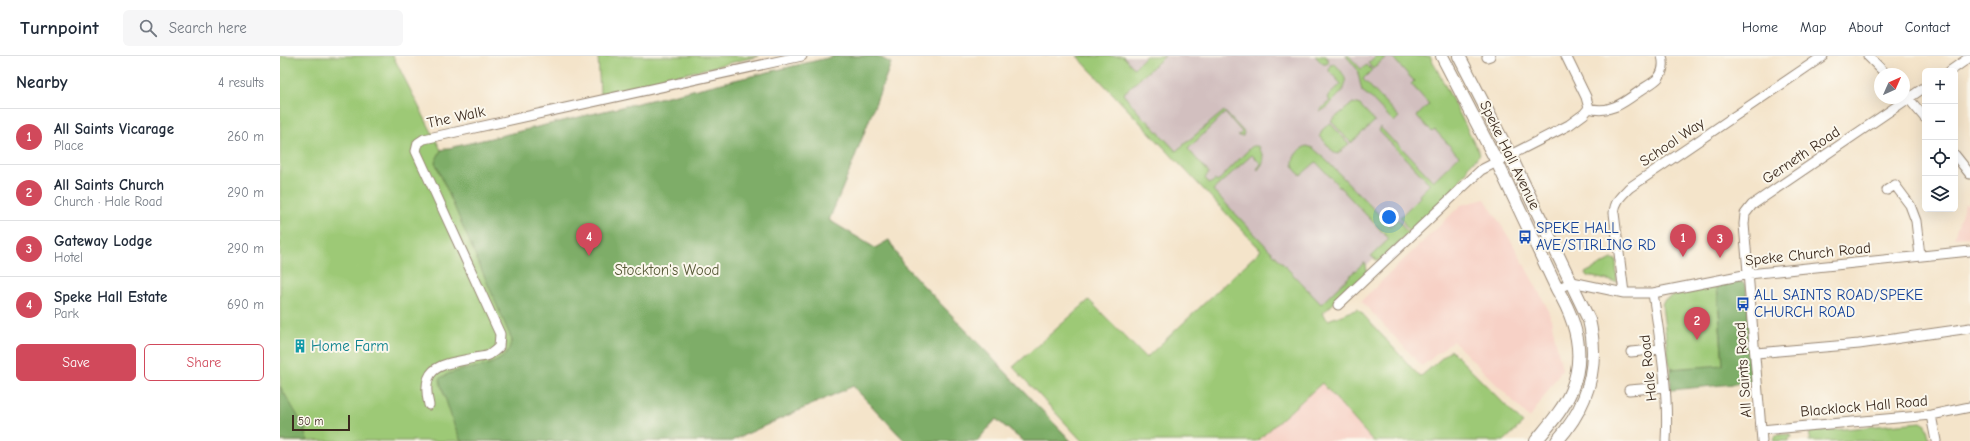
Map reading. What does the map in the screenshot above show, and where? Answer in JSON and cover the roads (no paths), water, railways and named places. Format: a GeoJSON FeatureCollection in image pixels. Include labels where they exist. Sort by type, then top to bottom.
{"type":"FeatureCollection","features":[{"type":"Feature","properties":{"kind":"street","name":"The Walk"},"geometry":{"type":"LineString","coordinates":[[429,405],[427,386],[431,371],[436,367],[445,364],[488,355],[499,347],[500,334],[416,151],[418,143],[424,139],[802,56]]}},
{"type":"Feature","properties":{"kind":"street","name":"Speke Hall Avenue"},"geometry":{"type":"LineString","coordinates":[[1442,56],[1497,162],[1557,289],[1569,308],[1575,326],[1578,358],[1571,392],[1558,414],[1536,441]]}},
{"type":"Feature","properties":{"kind":"street","name":"Speke Hall Avenue"},"geometry":{"type":"LineString","coordinates":[[1459,56],[1510,155],[1589,320],[1593,337],[1594,359],[1587,396],[1572,424],[1557,441]]}},
{"type":"Feature","properties":{"kind":"street"},"geometry":{"type":"LineString","coordinates":[[1566,56],[1586,97],[1589,108]]}},
{"type":"Feature","properties":{"kind":"street"},"geometry":{"type":"LineString","coordinates":[[1589,108],[1598,111],[1621,104],[1659,78],[1664,65],[1662,56]]}},
{"type":"Feature","properties":{"kind":"street","name":"School Way"},"geometry":{"type":"LineString","coordinates":[[1624,293],[1614,213],[1614,206],[1618,199],[1629,188],[1823,56]]}},
{"type":"Feature","properties":{"kind":"street"},"geometry":{"type":"LineString","coordinates":[[1868,56],[1880,68]]}},
{"type":"Feature","properties":{"kind":"street"},"geometry":{"type":"LineString","coordinates":[[1954,68],[1970,57]]}},
{"type":"Feature","properties":{"kind":"street","name":"Gerneth Road"},"geometry":{"type":"LineString","coordinates":[[1910,94],[1922,89]]}},
{"type":"Feature","properties":{"kind":"street"},"geometry":{"type":"LineString","coordinates":[[1910,101],[1922,115]]}},
{"type":"Feature","properties":{"kind":"street","name":"Gerneth Road"},"geometry":{"type":"LineString","coordinates":[[1749,274],[1744,224],[1745,214],[1752,205],[1895,104]]}},
{"type":"Feature","properties":{"kind":"street"},"geometry":{"type":"LineString","coordinates":[[1338,305],[1481,170],[1577,121],[1589,108]]}},
{"type":"Feature","properties":{"kind":"street"},"geometry":{"type":"LineString","coordinates":[[1958,159],[1970,174]]}},
{"type":"Feature","properties":{"kind":"street"},"geometry":{"type":"LineString","coordinates":[[1887,190],[1895,185],[1910,205],[1916,221],[1920,256]]}},
{"type":"Feature","properties":{"kind":"street","name":"Speke Church Road"},"geometry":{"type":"LineString","coordinates":[[1572,282],[1624,293],[1653,293],[1749,274],[1970,251]]}},
{"type":"Feature","properties":{"kind":"street","name":"All Saints Road"},"geometry":{"type":"LineString","coordinates":[[1749,274],[1762,441]]}},
{"type":"Feature","properties":{"kind":"street"},"geometry":{"type":"LineString","coordinates":[[1557,289],[1572,282]]}},
{"type":"Feature","properties":{"kind":"street","name":"Hale Road"},"geometry":{"type":"LineString","coordinates":[[1653,293],[1661,349],[1666,441]]}},
{"type":"Feature","properties":{"kind":"street"},"geometry":{"type":"LineString","coordinates":[[1756,353],[1859,344],[1970,328]]}},
{"type":"Feature","properties":{"kind":"street"},"geometry":{"type":"LineString","coordinates":[[1630,352],[1661,349]]}},
{"type":"Feature","properties":{"kind":"street"},"geometry":{"type":"LineString","coordinates":[[1630,390],[1664,387]]}},
{"type":"Feature","properties":{"kind":"street"},"geometry":{"type":"LineString","coordinates":[[1546,441],[1570,407],[1580,408]]}},
{"type":"Feature","properties":{"kind":"street","name":"Blacklock Hall Road"},"geometry":{"type":"LineString","coordinates":[[1761,430],[1931,415],[1970,407]]}},
{"type":"Feature","properties":{"kind":"street"},"geometry":{"type":"LineString","coordinates":[[1931,415],[1936,441]]}},
{"type":"Feature","properties":{"kind":"place","name":"SPEKE HALL AVE/STIRLING RD"},"geometry":{"type":"Point","coordinates":[1525,237]}},
{"type":"Feature","properties":{"kind":"place","name":"Speke Hall Estate"},"geometry":{"type":"Point","coordinates":[589,256]}},
{"type":"Feature","properties":{"kind":"place","name":"All Saints Vicarage"},"geometry":{"type":"Point","coordinates":[1683,257]}},
{"type":"Feature","properties":{"kind":"place","name":"Gateway Lodge"},"geometry":{"type":"Point","coordinates":[1720,258]}},
{"type":"Feature","properties":{"kind":"place","name":"ALL SAINTS ROAD/SPEKE CHURCH ROAD"},"geometry":{"type":"Point","coordinates":[1743,304]}},
{"type":"Feature","properties":{"kind":"place","name":"All Saints Church"},"geometry":{"type":"Point","coordinates":[1697,340]}},
{"type":"Feature","properties":{"kind":"place","name":"Home Farm"},"geometry":{"type":"Point","coordinates":[300,346]}},
{"type":"Feature","properties":{"kind":"park label","name":"Stockton's Wood"},"geometry":{"type":"Point","coordinates":[667,270]}}]}
